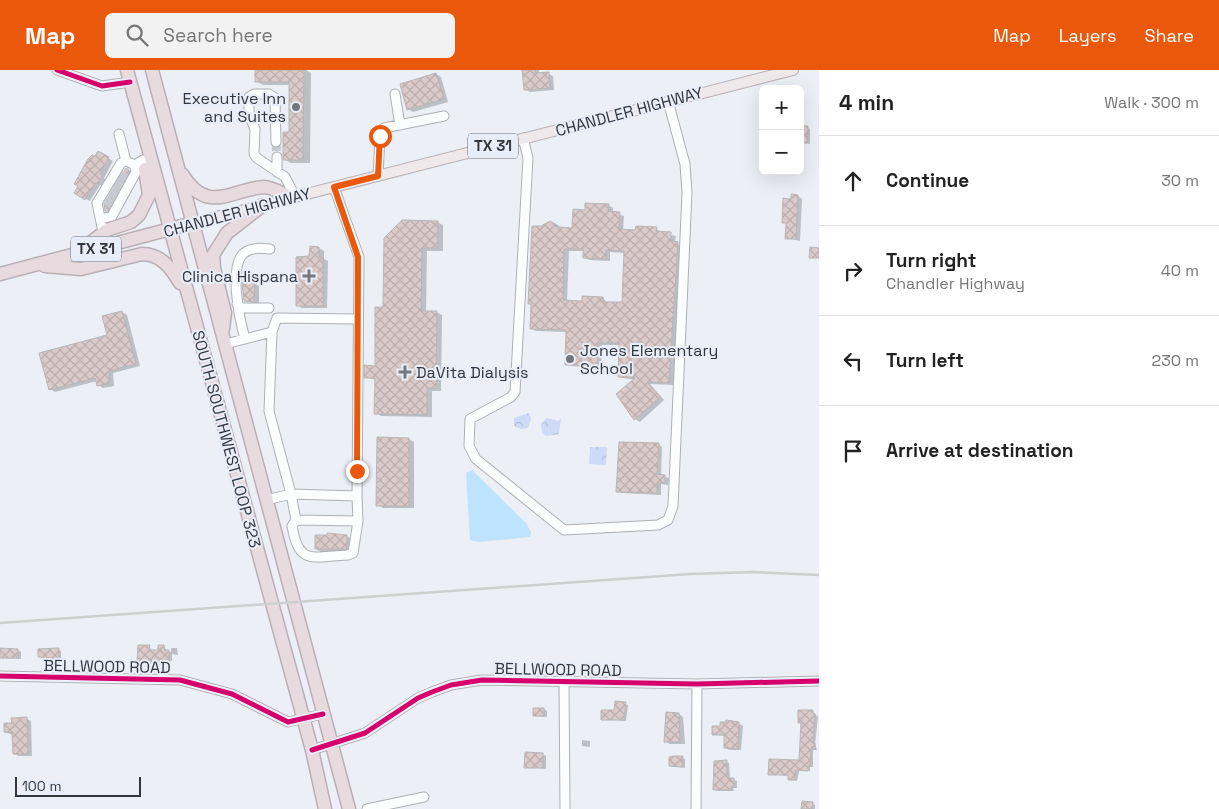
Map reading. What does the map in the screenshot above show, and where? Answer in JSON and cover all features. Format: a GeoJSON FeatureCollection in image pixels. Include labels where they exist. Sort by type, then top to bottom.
{"type":"FeatureCollection","features":[{"type":"Feature","properties":{"kind":"highway","name":"SOUTH SOUTHWEST LOOP 323"},"geometry":{"type":"LineString","coordinates":[[152,70],[349,809]]}},
{"type":"Feature","properties":{"kind":"highway"},"geometry":{"type":"LineString","coordinates":[[76,254],[102,226],[131,222],[146,206],[150,190],[134,162],[130,80]]}},
{"type":"Feature","properties":{"kind":"highway","name":"SOUTH SOUTHWEST LOOP 323"},"geometry":{"type":"LineString","coordinates":[[130,80],[304,720],[325,809]]}},
{"type":"Feature","properties":{"kind":"highway"},"geometry":{"type":"LineString","coordinates":[[178,167],[194,188],[214,198],[224,198],[266,187],[293,196]]}},
{"type":"Feature","properties":{"kind":"highway"},"geometry":{"type":"LineString","coordinates":[[223,339],[225,313],[214,268],[214,255],[227,233],[263,205]]}},
{"type":"Feature","properties":{"kind":"highway","name":"CHANDLER HIGHWAY"},"geometry":{"type":"LineString","coordinates":[[0,274],[193,223]]}},
{"type":"Feature","properties":{"kind":"highway"},"geometry":{"type":"LineString","coordinates":[[35,265],[81,269],[142,254],[149,254],[167,264],[186,291]]}},
{"type":"Feature","properties":{"kind":"main road","name":"CHANDLER HIGHWAY"},"geometry":{"type":"LineString","coordinates":[[193,223],[794,70]]}},
{"type":"Feature","properties":{"kind":"street"},"geometry":{"type":"LineString","coordinates":[[58,70],[102,86],[130,80]]}},
{"type":"Feature","properties":{"kind":"street"},"geometry":{"type":"LineString","coordinates":[[276,142],[275,98],[269,94],[254,94],[249,97],[248,115],[255,129],[254,154],[284,177],[293,196]]}},
{"type":"Feature","properties":{"kind":"street"},"geometry":{"type":"LineString","coordinates":[[395,94],[400,125]]}},
{"type":"Feature","properties":{"kind":"street"},"geometry":{"type":"LineString","coordinates":[[523,138],[528,158],[515,392],[511,397],[470,419],[470,450],[476,460],[564,530],[661,525],[670,516],[673,506],[687,193],[684,158],[668,101]]}},
{"type":"Feature","properties":{"kind":"street"},"geometry":{"type":"LineString","coordinates":[[378,176],[380,136],[384,128],[444,116]]}},
{"type":"Feature","properties":{"kind":"street"},"geometry":{"type":"LineString","coordinates":[[102,226],[112,216],[109,202],[119,185],[136,172],[134,162],[119,134]]}},
{"type":"Feature","properties":{"kind":"street"},"geometry":{"type":"LineString","coordinates":[[277,157],[277,172]]}},
{"type":"Feature","properties":{"kind":"street"},"geometry":{"type":"LineString","coordinates":[[109,202],[119,185],[121,163],[134,162]]}},
{"type":"Feature","properties":{"kind":"street"},"geometry":{"type":"LineString","coordinates":[[334,187],[358,257],[358,521],[353,553],[348,555],[311,556],[301,554],[298,550],[292,526],[296,520],[291,494],[270,416],[272,332],[277,318],[357,318]]}},
{"type":"Feature","properties":{"kind":"street"},"geometry":{"type":"LineString","coordinates":[[102,226],[97,203],[109,202]]}},
{"type":"Feature","properties":{"kind":"street"},"geometry":{"type":"LineString","coordinates":[[245,339],[237,313],[237,265],[239,258],[251,249],[270,248]]}},
{"type":"Feature","properties":{"kind":"street"},"geometry":{"type":"LineString","coordinates":[[237,304],[242,308],[269,308]]}},
{"type":"Feature","properties":{"kind":"street"},"geometry":{"type":"LineString","coordinates":[[223,339],[245,339],[272,332]]}},
{"type":"Feature","properties":{"kind":"street"},"geometry":{"type":"LineString","coordinates":[[266,500],[291,494],[357,496]]}},
{"type":"Feature","properties":{"kind":"street"},"geometry":{"type":"LineString","coordinates":[[296,520],[358,521]]}},
{"type":"Feature","properties":{"kind":"street","name":"BELLWOOD ROAD"},"geometry":{"type":"LineString","coordinates":[[0,676],[180,680],[232,694],[282,720],[293,723],[323,714]]}},
{"type":"Feature","properties":{"kind":"street","name":"BELLWOOD ROAD"},"geometry":{"type":"LineString","coordinates":[[312,750],[364,733],[418,698],[451,685],[482,680],[697,684],[819,682]]}},
{"type":"Feature","properties":{"kind":"street"},"geometry":{"type":"LineString","coordinates":[[564,682],[565,809]]}},
{"type":"Feature","properties":{"kind":"street"},"geometry":{"type":"LineString","coordinates":[[696,809],[697,684]]}},
{"type":"Feature","properties":{"kind":"street"},"geometry":{"type":"LineString","coordinates":[[367,809],[424,797]]}},
{"type":"Feature","properties":{"kind":"green space"},"geometry":{"type":"Polygon","coordinates":[[[529,413],[531,419],[528,428],[521,429],[514,426],[514,418],[529,413]]]}},
{"type":"Feature","properties":{"kind":"green space"},"geometry":{"type":"Polygon","coordinates":[[[547,418],[558,421],[561,418],[559,434],[546,436],[542,433],[541,424],[547,418]]]}},
{"type":"Feature","properties":{"kind":"green space"},"geometry":{"type":"Polygon","coordinates":[[[590,447],[607,447],[606,465],[589,464],[590,447]]]}},
{"type":"Feature","properties":{"kind":"shaded area"},"geometry":{"type":"Polygon","coordinates":[[[472,470],[526,523],[531,532],[530,537],[479,542],[470,540],[466,473],[472,470]]]}},
{"type":"Feature","properties":{"kind":"building","name":"Executive Inn and Suites"},"geometry":{"type":"Polygon","coordinates":[[[255,70],[304,70],[303,160],[283,160],[283,132],[289,132],[289,82],[255,82],[255,70]]]}},
{"type":"Feature","properties":{"kind":"building"},"geometry":{"type":"Polygon","coordinates":[[[522,70],[535,70],[535,73],[549,72],[550,88],[524,90],[522,70]]]}},
{"type":"Feature","properties":{"kind":"building"},"geometry":{"type":"Polygon","coordinates":[[[436,73],[444,99],[407,110],[400,84],[436,73]]]}},
{"type":"Feature","properties":{"kind":"building"},"geometry":{"type":"Polygon","coordinates":[[[804,126],[808,126],[807,143],[804,143],[804,126]]]}},
{"type":"Feature","properties":{"kind":"building"},"geometry":{"type":"Polygon","coordinates":[[[98,151],[109,157],[100,174],[102,176],[98,184],[95,183],[85,200],[74,193],[78,186],[74,184],[88,159],[92,155],[95,156],[98,151]]]}},
{"type":"Feature","properties":{"kind":"building"},"geometry":{"type":"Polygon","coordinates":[[[126,168],[130,171],[108,211],[105,211],[104,204],[126,168]]]}},
{"type":"Feature","properties":{"kind":"building"},"geometry":{"type":"Polygon","coordinates":[[[791,194],[798,195],[796,239],[785,239],[786,223],[782,223],[783,198],[791,199],[791,194]]]}},
{"type":"Feature","properties":{"kind":"building"},"geometry":{"type":"Polygon","coordinates":[[[585,203],[609,204],[608,211],[620,212],[619,229],[635,230],[636,226],[657,227],[656,231],[671,232],[671,241],[678,242],[669,383],[647,382],[660,397],[634,420],[616,394],[635,378],[618,377],[619,343],[598,343],[597,366],[565,365],[566,330],[530,329],[531,304],[528,304],[532,226],[541,226],[550,221],[560,227],[572,228],[573,209],[585,210],[585,203]],[[564,249],[563,300],[582,301],[582,296],[603,297],[603,302],[622,302],[624,251],[606,250],[606,259],[583,258],[583,249],[564,249]]]}},
{"type":"Feature","properties":{"kind":"building"},"geometry":{"type":"Polygon","coordinates":[[[402,220],[438,221],[438,248],[422,248],[421,311],[437,311],[436,388],[427,388],[427,415],[374,414],[375,378],[364,378],[364,365],[375,366],[375,307],[383,307],[384,238],[402,220]]]}},
{"type":"Feature","properties":{"kind":"building"},"geometry":{"type":"Polygon","coordinates":[[[310,246],[319,247],[319,257],[323,257],[323,306],[296,306],[296,257],[309,256],[310,246]]]}},
{"type":"Feature","properties":{"kind":"building"},"geometry":{"type":"Polygon","coordinates":[[[810,247],[819,248],[819,258],[809,258],[810,247]]]}},
{"type":"Feature","properties":{"kind":"building"},"geometry":{"type":"Polygon","coordinates":[[[242,282],[255,282],[254,302],[244,301],[242,282]]]}},
{"type":"Feature","properties":{"kind":"building"},"geometry":{"type":"Polygon","coordinates":[[[122,311],[136,364],[109,371],[109,383],[97,386],[95,378],[49,390],[39,353],[107,335],[102,316],[122,311]]]}},
{"type":"Feature","properties":{"kind":"building"},"geometry":{"type":"Polygon","coordinates":[[[377,437],[409,438],[409,506],[376,506],[377,437]]]}},
{"type":"Feature","properties":{"kind":"building"},"geometry":{"type":"Polygon","coordinates":[[[619,442],[659,443],[657,474],[665,475],[665,483],[657,483],[657,493],[616,492],[619,442]]]}},
{"type":"Feature","properties":{"kind":"building"},"geometry":{"type":"Polygon","coordinates":[[[327,533],[347,535],[347,549],[315,549],[315,535],[327,535],[327,533]]]}},
{"type":"Feature","properties":{"kind":"building"},"geometry":{"type":"Polygon","coordinates":[[[138,645],[150,645],[149,650],[158,650],[158,645],[164,645],[164,650],[169,650],[169,660],[164,660],[165,665],[137,662],[138,645]]]}},
{"type":"Feature","properties":{"kind":"building"},"geometry":{"type":"Polygon","coordinates":[[[0,648],[18,649],[18,658],[0,658],[0,648]]]}},
{"type":"Feature","properties":{"kind":"building"},"geometry":{"type":"Polygon","coordinates":[[[59,648],[59,659],[38,657],[38,649],[59,648]]]}},
{"type":"Feature","properties":{"kind":"building"},"geometry":{"type":"Polygon","coordinates":[[[615,701],[626,702],[624,720],[601,720],[601,710],[614,710],[615,701]]]}},
{"type":"Feature","properties":{"kind":"building"},"geometry":{"type":"Polygon","coordinates":[[[533,708],[544,708],[544,716],[533,716],[533,708]]]}},
{"type":"Feature","properties":{"kind":"building"},"geometry":{"type":"Polygon","coordinates":[[[798,710],[813,710],[813,714],[815,714],[813,743],[815,743],[815,749],[811,749],[808,771],[796,770],[794,780],[788,780],[788,775],[768,775],[769,759],[799,760],[801,723],[798,723],[798,710]]]}},
{"type":"Feature","properties":{"kind":"building"},"geometry":{"type":"Polygon","coordinates":[[[666,712],[679,713],[680,742],[664,742],[666,712]]]}},
{"type":"Feature","properties":{"kind":"building"},"geometry":{"type":"Polygon","coordinates":[[[27,717],[28,754],[13,754],[12,733],[4,732],[4,723],[12,723],[11,718],[27,717]]]}},
{"type":"Feature","properties":{"kind":"building"},"geometry":{"type":"Polygon","coordinates":[[[726,720],[739,722],[738,749],[724,748],[724,735],[712,735],[712,726],[720,726],[720,722],[726,722],[726,720]]]}},
{"type":"Feature","properties":{"kind":"building"},"geometry":{"type":"Polygon","coordinates":[[[525,752],[543,753],[543,768],[524,768],[525,752]]]}},
{"type":"Feature","properties":{"kind":"building"},"geometry":{"type":"Polygon","coordinates":[[[683,756],[682,767],[669,766],[669,757],[683,756]]]}},
{"type":"Feature","properties":{"kind":"building"},"geometry":{"type":"Polygon","coordinates":[[[727,760],[727,778],[734,778],[734,787],[731,787],[731,790],[713,790],[714,761],[727,760]]]}},
{"type":"Feature","properties":{"kind":"building"},"geometry":{"type":"Polygon","coordinates":[[[802,801],[813,802],[812,809],[801,809],[802,801]]]}},
{"type":"Feature","properties":{"kind":"tunnel"},"geometry":{"type":"LineString","coordinates":[[276,142],[277,157]]}},
{"type":"Feature","properties":{"kind":"tunnel"},"geometry":{"type":"LineString","coordinates":[[120,175],[128,180]]}},
{"type":"Feature","properties":{"kind":"tunnel"},"geometry":{"type":"LineString","coordinates":[[115,183],[123,188]]}},
{"type":"Feature","properties":{"kind":"tunnel"},"geometry":{"type":"LineString","coordinates":[[111,191],[118,196]]}},
{"type":"Feature","properties":{"kind":"tunnel"},"geometry":{"type":"LineString","coordinates":[[106,200],[113,205]]}},
{"type":"Feature","properties":{"kind":"railway"},"geometry":{"type":"LineString","coordinates":[[0,623],[690,574],[753,572],[819,575]]}},
{"type":"Feature","properties":{"kind":"cycle path"},"geometry":{"type":"LineString","coordinates":[[57,70],[102,86],[130,82]]}},
{"type":"Feature","properties":{"kind":"cycle path"},"geometry":{"type":"LineString","coordinates":[[0,676],[180,680],[232,694],[288,722],[323,714]]}},
{"type":"Feature","properties":{"kind":"cycle path"},"geometry":{"type":"LineString","coordinates":[[312,750],[365,733],[418,698],[432,692],[451,685],[482,680],[697,684],[819,681]]}},
{"type":"Feature","properties":{"kind":"place","name":"Executive Inn and Suites"},"geometry":{"type":"Point","coordinates":[296,107]}},
{"type":"Feature","properties":{"kind":"place","name":"Clinica Hispana"},"geometry":{"type":"Point","coordinates":[309,276]}},
{"type":"Feature","properties":{"kind":"place","name":"Jones Elementary School"},"geometry":{"type":"Point","coordinates":[570,359]}},
{"type":"Feature","properties":{"kind":"place","name":"DaVita Dialysis"},"geometry":{"type":"Point","coordinates":[405,372]}},
{"type":"Feature","properties":{"kind":"route"},"geometry":{"type":"LineString","coordinates":[[357,471],[358,257],[334,187],[378,176],[380,136]]}}]}
